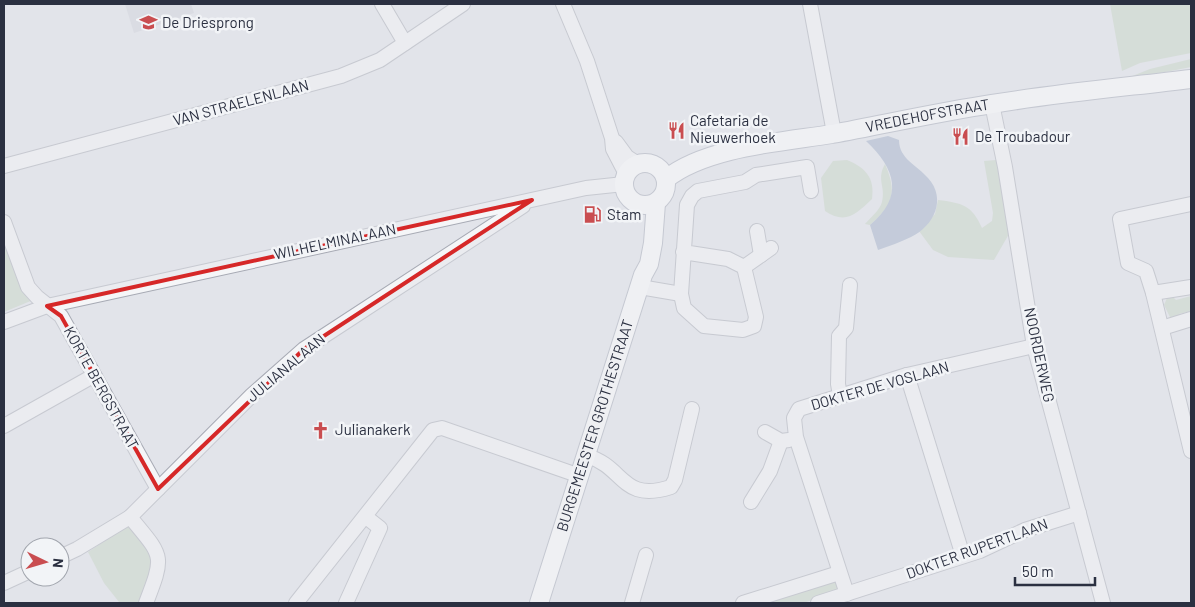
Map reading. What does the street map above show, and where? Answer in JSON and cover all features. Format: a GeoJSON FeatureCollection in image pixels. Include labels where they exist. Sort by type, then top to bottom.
{"type":"FeatureCollection","features":[{"type":"Feature","properties":{"kind":"main road","name":"VREDEHOFSTRAAT"},"geometry":{"type":"LineString","coordinates":[[1142,83],[1191,70]]}},
{"type":"Feature","properties":{"kind":"main road","name":"VREDEHOFSTRAAT"},"geometry":{"type":"LineString","coordinates":[[662,173],[715,155],[992,104],[1142,83],[1191,79]]}},
{"type":"Feature","properties":{"kind":"main road"},"geometry":{"type":"LineString","coordinates":[[648,162],[662,173],[664,195],[647,204],[628,196],[630,174],[648,162]]}},
{"type":"Feature","properties":{"kind":"main road","name":"BURGEMEESTER GROTHESTRAAT"},"geometry":{"type":"LineString","coordinates":[[540,603],[641,281],[649,264],[653,243],[647,204]]}},
{"type":"Feature","properties":{"kind":"street"},"geometry":{"type":"LineString","coordinates":[[382,4],[405,43]]}},
{"type":"Feature","properties":{"kind":"street","name":"VAN STRAELENLAAN"},"geometry":{"type":"LineString","coordinates":[[4,166],[341,76],[380,60],[463,4]]}},
{"type":"Feature","properties":{"kind":"street"},"geometry":{"type":"LineString","coordinates":[[562,4],[587,61],[612,138],[613,149],[630,174]]}},
{"type":"Feature","properties":{"kind":"street"},"geometry":{"type":"LineString","coordinates":[[810,4],[834,133]]}},
{"type":"Feature","properties":{"kind":"street","name":"NOORDERWEG"},"geometry":{"type":"LineString","coordinates":[[992,104],[1005,167],[1034,346],[1103,603]]}},
{"type":"Feature","properties":{"kind":"street"},"geometry":{"type":"LineString","coordinates":[[683,252],[728,259],[744,267],[756,317],[754,326],[743,330],[704,326],[684,308],[680,294],[683,252],[687,205],[692,196],[698,191],[745,182],[756,175],[807,167],[811,191]]}},
{"type":"Feature","properties":{"kind":"street","name":"WILHELMINALAAN"},"geometry":{"type":"LineString","coordinates":[[47,306],[586,188],[630,174]]}},
{"type":"Feature","properties":{"kind":"street","name":"JULIANALAAN"},"geometry":{"type":"LineString","coordinates":[[70,553],[130,517],[252,395],[304,349],[532,200]]}},
{"type":"Feature","properties":{"kind":"street"},"geometry":{"type":"LineString","coordinates":[[1191,204],[1120,219],[1128,263],[1146,270],[1154,293],[1164,346],[1188,427],[1191,451]]}},
{"type":"Feature","properties":{"kind":"street","name":"KORTE BERGSTRAAT"},"geometry":{"type":"LineString","coordinates":[[4,222],[28,287],[47,306],[61,316],[93,376],[158,488]]}},
{"type":"Feature","properties":{"kind":"street"},"geometry":{"type":"LineString","coordinates":[[744,267],[766,252],[757,231]]}},
{"type":"Feature","properties":{"kind":"street"},"geometry":{"type":"LineString","coordinates":[[641,281],[680,294]]}},
{"type":"Feature","properties":{"kind":"street"},"geometry":{"type":"LineString","coordinates":[[840,395],[838,384],[839,336],[846,328],[850,285]]}},
{"type":"Feature","properties":{"kind":"street"},"geometry":{"type":"LineString","coordinates":[[1154,293],[1191,286]]}},
{"type":"Feature","properties":{"kind":"street"},"geometry":{"type":"LineString","coordinates":[[4,322],[47,306]]}},
{"type":"Feature","properties":{"kind":"street"},"geometry":{"type":"LineString","coordinates":[[1162,328],[1191,320]]}},
{"type":"Feature","properties":{"kind":"street","name":"DOKTER DE VOSLAAN"},"geometry":{"type":"LineString","coordinates":[[848,594],[839,573],[796,438],[794,418],[799,409],[907,376],[1034,346]]}},
{"type":"Feature","properties":{"kind":"street"},"geometry":{"type":"LineString","coordinates":[[4,426],[93,376]]}},
{"type":"Feature","properties":{"kind":"street"},"geometry":{"type":"LineString","coordinates":[[907,376],[963,556]]}},
{"type":"Feature","properties":{"kind":"street"},"geometry":{"type":"LineString","coordinates":[[587,456],[605,463],[626,484],[638,490],[654,492],[671,487],[675,480],[692,409]]}},
{"type":"Feature","properties":{"kind":"street"},"geometry":{"type":"LineString","coordinates":[[302,601],[433,430],[442,428],[580,476]]}},
{"type":"Feature","properties":{"kind":"street"},"geometry":{"type":"LineString","coordinates":[[765,432],[781,441],[796,438]]}},
{"type":"Feature","properties":{"kind":"street"},"geometry":{"type":"LineString","coordinates":[[751,502],[770,471],[781,441]]}},
{"type":"Feature","properties":{"kind":"street","name":"DOKTER RUPERTLAAN"},"geometry":{"type":"LineString","coordinates":[[818,603],[963,556],[1024,530],[1079,513]]}},
{"type":"Feature","properties":{"kind":"street"},"geometry":{"type":"LineString","coordinates":[[130,517],[154,546],[158,558],[158,570],[146,603]]}},
{"type":"Feature","properties":{"kind":"street"},"geometry":{"type":"LineString","coordinates":[[346,603],[380,528],[366,517]]}},
{"type":"Feature","properties":{"kind":"street"},"geometry":{"type":"LineString","coordinates":[[632,603],[646,555]]}},
{"type":"Feature","properties":{"kind":"street"},"geometry":{"type":"LineString","coordinates":[[743,603],[839,573]]}},
{"type":"Feature","properties":{"kind":"street"},"geometry":{"type":"LineString","coordinates":[[4,583],[20,576]]}},
{"type":"Feature","properties":{"kind":"highlighted area"},"geometry":{"type":"Polygon","coordinates":[[[532,200],[304,349],[158,489],[61,316],[47,306],[532,200]]]}},
{"type":"Feature","properties":{"kind":"shaded area","name":"De Driesprong"},"geometry":{"type":"Polygon","coordinates":[[[125,4],[191,4],[194,13],[134,33],[125,4]]]}},
{"type":"Feature","properties":{"kind":"green space"},"geometry":{"type":"Polygon","coordinates":[[[1110,4],[1191,4],[1191,53],[1140,63],[1122,71],[1110,4]]]}},
{"type":"Feature","properties":{"kind":"green space"},"geometry":{"type":"Polygon","coordinates":[[[1191,59],[1191,67],[1120,81],[1150,69],[1191,59]]]}},
{"type":"Feature","properties":{"kind":"green space"},"geometry":{"type":"Polygon","coordinates":[[[847,160],[864,170],[868,175],[873,192],[872,199],[856,213],[850,216],[839,217],[825,211],[821,178],[833,161],[847,160]]]}},
{"type":"Feature","properties":{"kind":"green space"},"geometry":{"type":"Polygon","coordinates":[[[996,160],[1009,234],[994,260],[948,257],[933,250],[919,231],[935,214],[938,200],[954,202],[970,210],[982,228],[992,221],[993,213],[984,161],[996,160]]]}},
{"type":"Feature","properties":{"kind":"green space"},"geometry":{"type":"Polygon","coordinates":[[[885,164],[891,183],[891,198],[878,218],[870,225],[865,224],[877,211],[882,202],[881,174],[885,164]]]}},
{"type":"Feature","properties":{"kind":"green space"},"geometry":{"type":"Polygon","coordinates":[[[4,233],[33,300],[4,312],[4,233]]]}},
{"type":"Feature","properties":{"kind":"green space"},"geometry":{"type":"Polygon","coordinates":[[[1172,296],[1176,300],[1191,296],[1191,311],[1179,314],[1179,318],[1171,319],[1164,305],[1167,298],[1172,296]]]}},
{"type":"Feature","properties":{"kind":"green space"},"geometry":{"type":"Polygon","coordinates":[[[127,526],[137,527],[157,556],[143,603],[119,602],[104,583],[88,552],[127,526]]]}},
{"type":"Feature","properties":{"kind":"green space"},"geometry":{"type":"Polygon","coordinates":[[[834,582],[838,585],[838,592],[803,603],[757,603],[834,582]]]}},
{"type":"Feature","properties":{"kind":"water"},"geometry":{"type":"Polygon","coordinates":[[[888,136],[899,140],[905,157],[934,186],[937,203],[931,219],[919,232],[903,241],[878,250],[870,225],[888,204],[892,194],[892,183],[884,162],[866,141],[888,136]]]}},
{"type":"Feature","properties":{"kind":"place","name":"De Driesprong"},"geometry":{"type":"Point","coordinates":[148,23]}},
{"type":"Feature","properties":{"kind":"place","name":"Cafetaria de Nieuwerhoek"},"geometry":{"type":"Point","coordinates":[676,130]}},
{"type":"Feature","properties":{"kind":"place","name":"De Troubadour"},"geometry":{"type":"Point","coordinates":[961,137]}},
{"type":"Feature","properties":{"kind":"place","name":"Stam"},"geometry":{"type":"Point","coordinates":[593,215]}},
{"type":"Feature","properties":{"kind":"place","name":"Julianakerk"},"geometry":{"type":"Point","coordinates":[321,430]}}]}
